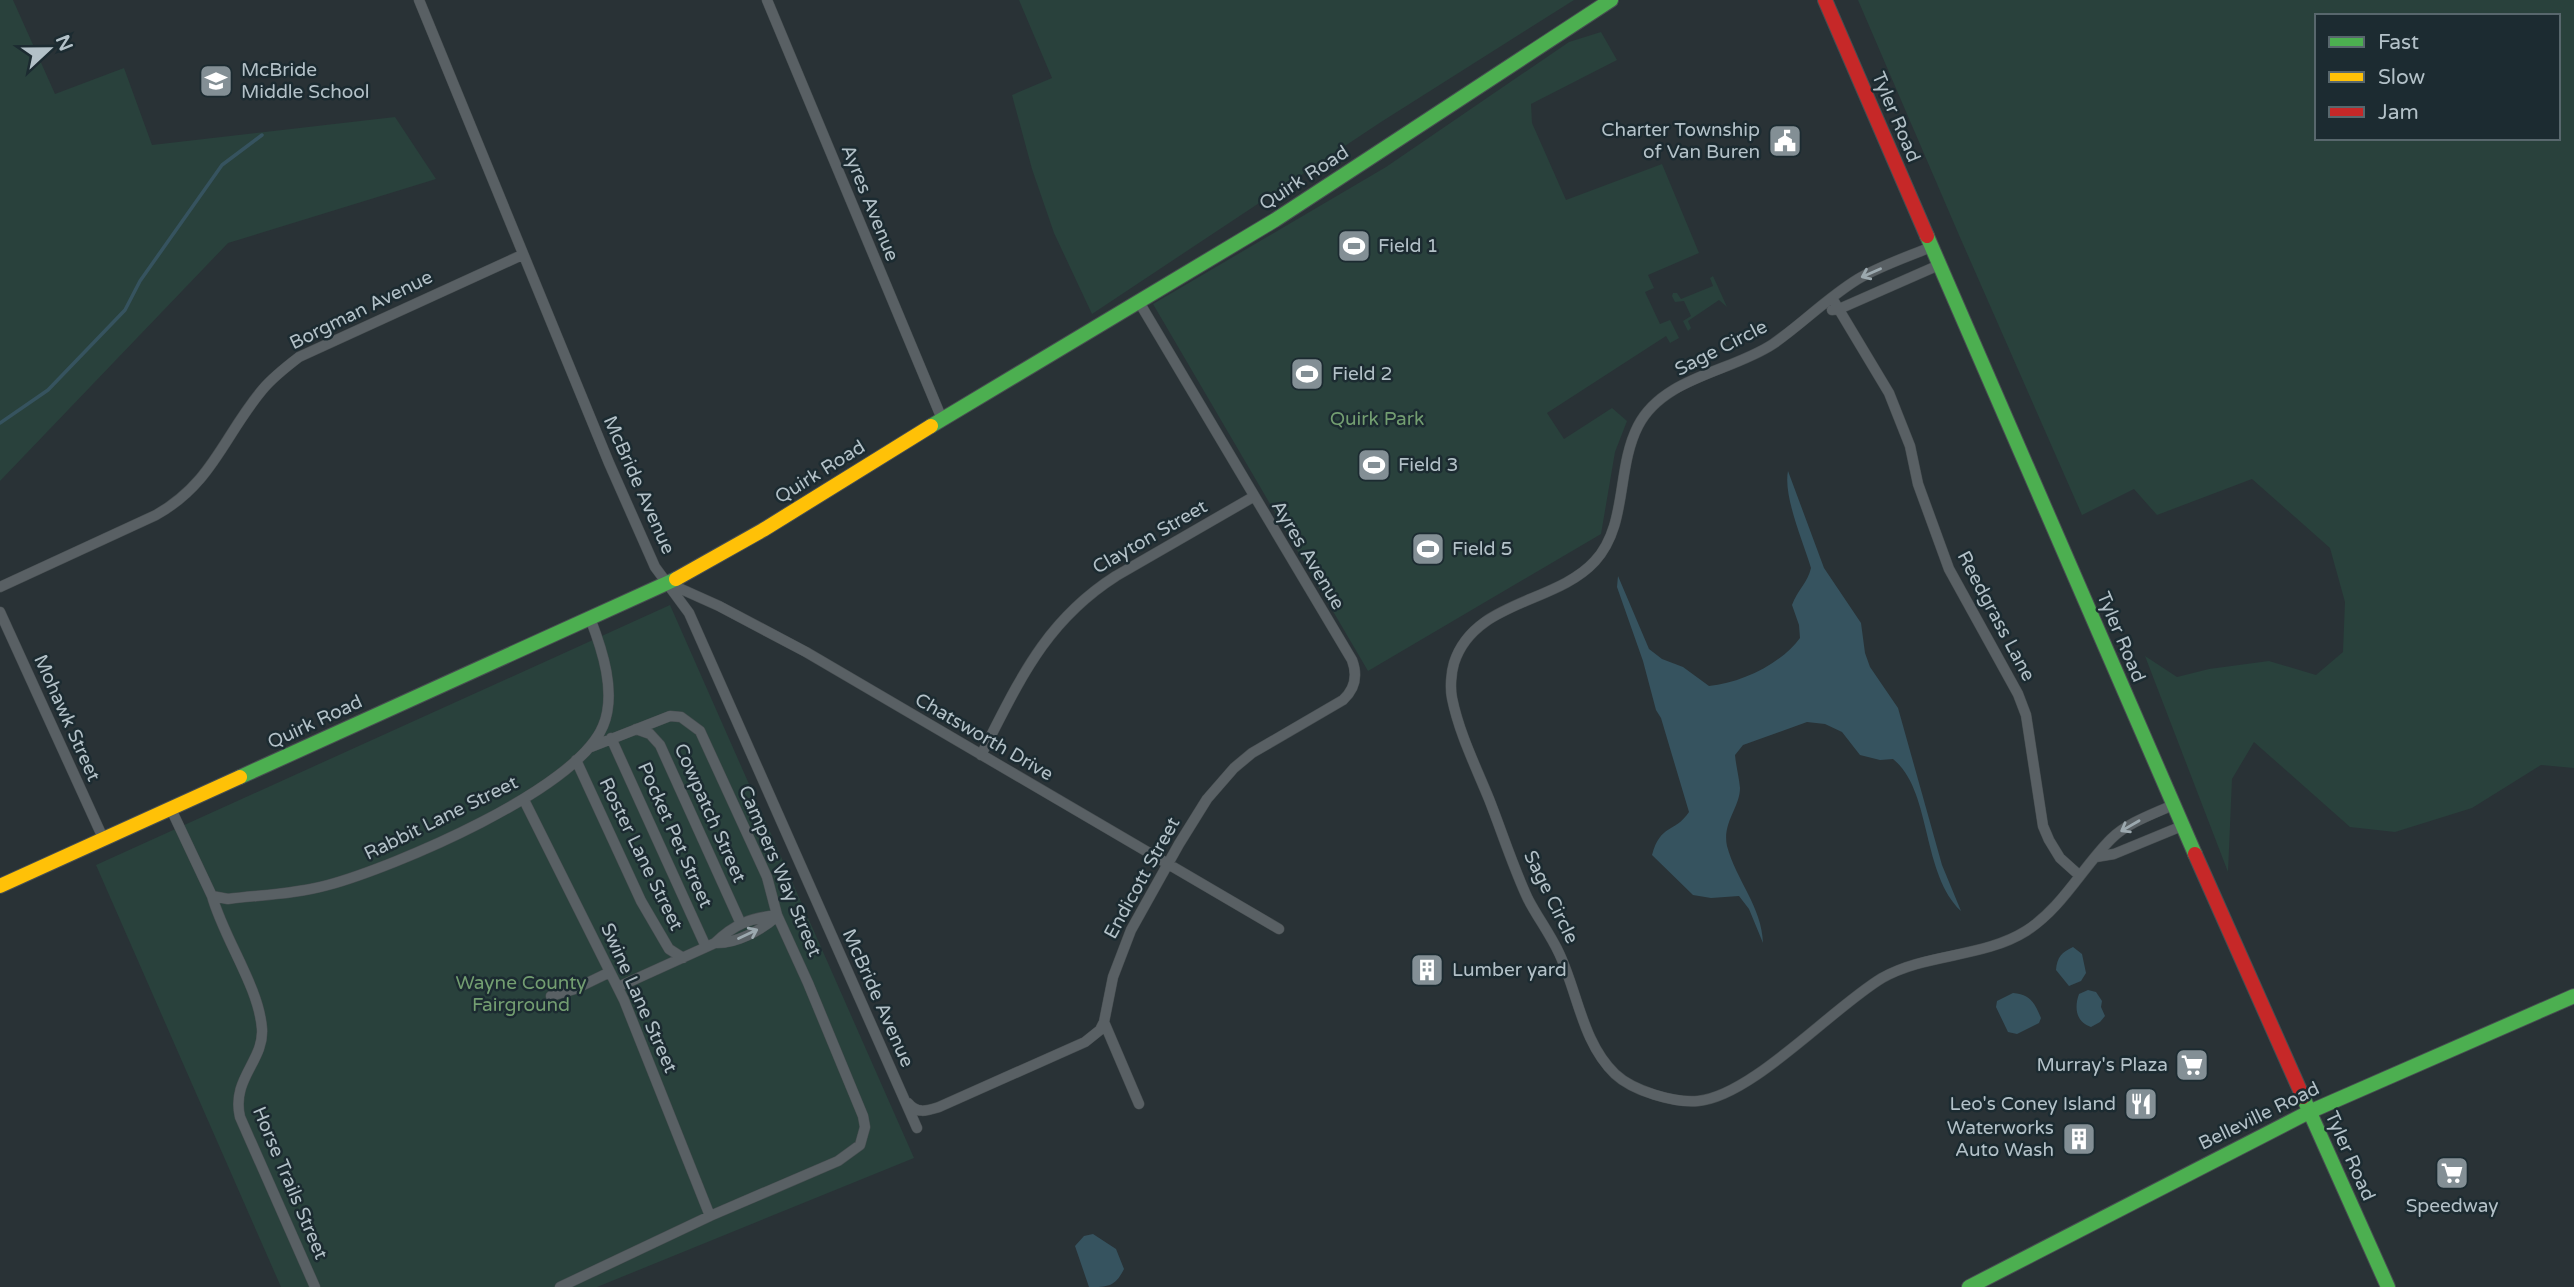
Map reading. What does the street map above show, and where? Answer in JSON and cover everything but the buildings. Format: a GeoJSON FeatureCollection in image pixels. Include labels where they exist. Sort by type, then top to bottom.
{"type":"FeatureCollection","features":[{"type":"Feature","properties":{"kind":"street","name":"McBride Avenue"},"geometry":{"type":"LineString","coordinates":[[419,0],[619,486],[655,567],[689,613],[916,1128]]}},
{"type":"Feature","properties":{"kind":"street","name":"Ayres Avenue"},"geometry":{"type":"LineString","coordinates":[[767,0],[942,419]]}},
{"type":"Feature","properties":{"kind":"street","name":"Quirk Road"},"geometry":{"type":"LineString","coordinates":[[0,886],[668,583],[763,530],[942,419],[1275,220],[1612,0]]}},
{"type":"Feature","properties":{"kind":"street","name":"Tyler Road"},"geometry":{"type":"LineString","coordinates":[[1825,0],[2182,826],[2388,1287]]}},
{"type":"Feature","properties":{"kind":"street","name":"Sage Circle"},"geometry":{"type":"LineString","coordinates":[[1931,247],[1860,278],[1769,346],[1702,374],[1660,401],[1639,423],[1624,462],[1614,528],[1596,560],[1568,583],[1496,614],[1464,642],[1453,665],[1451,695],[1466,741],[1527,897],[1559,952],[1589,1038],[1603,1060],[1619,1078],[1676,1101],[1704,1101],[1750,1080],[1830,1015],[1883,978],[1909,966],[1992,944],[2025,932],[2051,910],[2113,836],[2147,816],[2173,805]]}},
{"type":"Feature","properties":{"kind":"street","name":"Borgman Avenue"},"geometry":{"type":"LineString","coordinates":[[0,587],[156,514],[176,502],[211,467],[263,389],[299,357],[522,255]]}},
{"type":"Feature","properties":{"kind":"street"},"geometry":{"type":"LineString","coordinates":[[1818,311],[1839,309],[1939,265]]}},
{"type":"Feature","properties":{"kind":"street","name":"Reedgrass Lane"},"geometry":{"type":"LineString","coordinates":[[1832,298],[1889,393],[1910,446],[1918,484],[1949,569],[1998,654],[2026,715],[2040,807],[2049,840],[2060,858],[2080,876]]}},
{"type":"Feature","properties":{"kind":"street","name":"Ayres Avenue"},"geometry":{"type":"LineString","coordinates":[[1139,302],[1352,660],[1355,682]]}},
{"type":"Feature","properties":{"kind":"street","name":"Clayton Street"},"geometry":{"type":"LineString","coordinates":[[981,755],[1029,662],[1062,619],[1096,589],[1116,576],[1253,497]]}},
{"type":"Feature","properties":{"kind":"street","name":"Chatsworth Drive"},"geometry":{"type":"LineString","coordinates":[[668,583],[719,606],[806,652],[1279,929]]}},
{"type":"Feature","properties":{"kind":"street","name":"Mohawk Street"},"geometry":{"type":"LineString","coordinates":[[0,612],[103,838]]}},
{"type":"Feature","properties":{"kind":"street","name":"Rabbit Lane Street"},"geometry":{"type":"LineString","coordinates":[[212,896],[228,899],[325,886],[374,871],[524,800],[591,747],[603,728],[609,694],[598,637],[590,618]]}},
{"type":"Feature","properties":{"kind":"street","name":"Endicott Street"},"geometry":{"type":"LineString","coordinates":[[1104,1023],[1113,977],[1125,942],[1207,799],[1234,768],[1273,739],[1343,700],[1351,692],[1355,682]]}},
{"type":"Feature","properties":{"kind":"street","name":"Campers Way Street"},"geometry":{"type":"LineString","coordinates":[[591,747],[670,716],[681,717],[700,731],[767,877],[777,915],[863,1116],[863,1138],[853,1151],[838,1161],[710,1216]]}},
{"type":"Feature","properties":{"kind":"street","name":"Cowpatch Street"},"geometry":{"type":"LineString","coordinates":[[635,729],[650,734],[660,745],[741,923]]}},
{"type":"Feature","properties":{"kind":"street","name":"Pocket Pet Street"},"geometry":{"type":"LineString","coordinates":[[611,738],[710,945]]}},
{"type":"Feature","properties":{"kind":"street","name":"Roster Lane Street"},"geometry":{"type":"LineString","coordinates":[[576,760],[641,901],[669,948],[682,958]]}},
{"type":"Feature","properties":{"kind":"street","name":"Swine Lane Street"},"geometry":{"type":"LineString","coordinates":[[524,800],[618,988],[651,1063],[710,1216]]}},
{"type":"Feature","properties":{"kind":"street"},"geometry":{"type":"LineString","coordinates":[[171,809],[212,896]]}},
{"type":"Feature","properties":{"kind":"street"},"geometry":{"type":"LineString","coordinates":[[2096,858],[2114,854],[2182,826]]}},
{"type":"Feature","properties":{"kind":"street","name":"Horse Trails Street"},"geometry":{"type":"LineString","coordinates":[[212,896],[256,1005],[262,1031],[261,1043],[241,1084],[238,1099],[240,1117],[315,1287]]}},
{"type":"Feature","properties":{"kind":"street"},"geometry":{"type":"LineString","coordinates":[[618,988],[710,945],[727,930],[751,918],[777,915]]}},
{"type":"Feature","properties":{"kind":"street"},"geometry":{"type":"LineString","coordinates":[[710,945],[726,944],[767,925],[777,915]]}},
{"type":"Feature","properties":{"kind":"street"},"geometry":{"type":"LineString","coordinates":[[551,996],[576,989],[610,972]]}},
{"type":"Feature","properties":{"kind":"street","name":"Belleville Road"},"geometry":{"type":"LineString","coordinates":[[1969,1287],[2309,1112],[2574,996]]}},
{"type":"Feature","properties":{"kind":"street"},"geometry":{"type":"LineString","coordinates":[[904,1099],[912,1108],[921,1112],[939,1107],[1085,1042],[1100,1030],[1104,1023]]}},
{"type":"Feature","properties":{"kind":"street"},"geometry":{"type":"LineString","coordinates":[[1104,1023],[1139,1104]]}},
{"type":"Feature","properties":{"kind":"street"},"geometry":{"type":"LineString","coordinates":[[560,1287],[710,1216]]}},
{"type":"Feature","properties":{"kind":"green space"},"geometry":{"type":"Polygon","coordinates":[[[0,0],[13,0],[55,94],[124,68],[152,145],[395,117],[436,179],[228,243],[0,481],[0,0]]]}},
{"type":"Feature","properties":{"kind":"green space"},"geometry":{"type":"Polygon","coordinates":[[[1019,0],[1574,0],[1381,122],[1092,314],[1054,233],[1032,169],[1012,95],[1052,78],[1019,0]]]}},
{"type":"Feature","properties":{"kind":"green space"},"geometry":{"type":"Polygon","coordinates":[[[1858,0],[2574,0],[2574,768],[2541,765],[2472,808],[2395,832],[2350,827],[2254,742],[2232,779],[2228,872],[2145,656],[2177,677],[2209,669],[2269,661],[2316,675],[2343,652],[2345,602],[2330,548],[2252,479],[2157,515],[2134,489],[2082,515],[1858,0]]]}},
{"type":"Feature","properties":{"kind":"green space","name":"Quirk Park"},"geometry":{"type":"Polygon","coordinates":[[[1601,32],[1617,60],[1531,104],[1532,123],[1566,200],[1662,164],[1699,253],[1648,275],[1654,288],[1645,292],[1660,324],[1670,320],[1679,338],[1670,343],[1666,336],[1547,413],[1564,439],[1612,408],[1627,421],[1615,452],[1601,534],[1368,671],[1153,304],[1386,167],[1569,42],[1601,32]]]}},
{"type":"Feature","properties":{"kind":"green space"},"geometry":{"type":"Polygon","coordinates":[[[1713,276],[1727,307],[1719,300],[1688,321],[1691,328],[1688,331],[1683,321],[1691,316],[1684,301],[1675,302],[1673,293],[1677,293],[1681,299],[1713,286],[1710,278],[1713,276]]]}},
{"type":"Feature","properties":{"kind":"green space","name":"Wayne County Fairground"},"geometry":{"type":"Polygon","coordinates":[[[670,605],[914,1158],[597,1287],[281,1287],[96,865],[670,605]]]}},
{"type":"Feature","properties":{"kind":"water"},"geometry":{"type":"Polygon","coordinates":[[[1788,471],[1824,568],[1861,623],[1870,667],[1898,708],[1942,865],[1961,911],[1948,895],[1939,876],[1921,811],[1905,773],[1893,759],[1880,760],[1860,755],[1842,732],[1825,724],[1807,722],[1743,745],[1735,755],[1740,788],[1727,830],[1727,846],[1754,905],[1763,943],[1749,909],[1739,896],[1711,898],[1693,895],[1652,855],[1659,838],[1689,812],[1643,661],[1617,587],[1618,576],[1649,649],[1662,659],[1683,667],[1709,686],[1734,681],[1771,664],[1800,638],[1792,605],[1811,568],[1791,506],[1788,471]]]}},
{"type":"Feature","properties":{"kind":"water"},"geometry":{"type":"Polygon","coordinates":[[[2073,947],[2082,954],[2086,973],[2081,981],[2069,986],[2056,970],[2061,956],[2073,947]]]}},
{"type":"Feature","properties":{"kind":"water"},"geometry":{"type":"Polygon","coordinates":[[[2088,990],[2096,992],[2102,1001],[2101,1007],[2105,1016],[2091,1027],[2082,1022],[2077,1009],[2079,994],[2088,990]]]}},
{"type":"Feature","properties":{"kind":"water"},"geometry":{"type":"Polygon","coordinates":[[[2013,993],[2024,995],[2031,1000],[2041,1018],[2039,1023],[2017,1034],[2008,1032],[1996,1007],[1997,1001],[2013,993]]]}},
{"type":"Feature","properties":{"kind":"water"},"geometry":{"type":"Polygon","coordinates":[[[1093,1234],[1116,1249],[1124,1269],[1114,1283],[1106,1286],[1089,1287],[1075,1246],[1084,1236],[1093,1234]]]}},
{"type":"Feature","properties":{"kind":"waterway"},"geometry":{"type":"LineString","coordinates":[[0,423],[48,390],[125,310],[140,281],[222,165],[262,135]]}},
{"type":"Feature","properties":{"kind":"traffic: fast"},"geometry":{"type":"LineString","coordinates":[[931,426],[1275,220],[1611,0]]}},
{"type":"Feature","properties":{"kind":"traffic: fast"},"geometry":{"type":"LineString","coordinates":[[1927,236],[2195,854]]}},
{"type":"Feature","properties":{"kind":"traffic: fast"},"geometry":{"type":"LineString","coordinates":[[240,777],[676,579]]}},
{"type":"Feature","properties":{"kind":"traffic: fast"},"geometry":{"type":"LineString","coordinates":[[1969,1287],[2309,1112],[2574,996]]}},
{"type":"Feature","properties":{"kind":"traffic: fast"},"geometry":{"type":"LineString","coordinates":[[2303,1097],[2388,1287]]}},
{"type":"Feature","properties":{"kind":"traffic: slow"},"geometry":{"type":"LineString","coordinates":[[676,579],[763,530],[931,426]]}},
{"type":"Feature","properties":{"kind":"traffic: slow"},"geometry":{"type":"LineString","coordinates":[[0,886],[240,777]]}},
{"type":"Feature","properties":{"kind":"traffic: jam"},"geometry":{"type":"LineString","coordinates":[[1825,0],[1927,236]]}},
{"type":"Feature","properties":{"kind":"traffic: jam"},"geometry":{"type":"LineString","coordinates":[[2195,854],[2303,1097]]}},
{"type":"Feature","properties":{"kind":"place","name":"McBride Middle School"},"geometry":{"type":"Point","coordinates":[216,81]}},
{"type":"Feature","properties":{"kind":"place","name":"Charter Township of Van Buren"},"geometry":{"type":"Point","coordinates":[1785,141]}},
{"type":"Feature","properties":{"kind":"place","name":"Field 1"},"geometry":{"type":"Point","coordinates":[1354,246]}},
{"type":"Feature","properties":{"kind":"place","name":"Field 2"},"geometry":{"type":"Point","coordinates":[1307,374]}},
{"type":"Feature","properties":{"kind":"place","name":"Field 3"},"geometry":{"type":"Point","coordinates":[1374,465]}},
{"type":"Feature","properties":{"kind":"place","name":"Field 5"},"geometry":{"type":"Point","coordinates":[1428,549]}},
{"type":"Feature","properties":{"kind":"place","name":"Lumber yard"},"geometry":{"type":"Point","coordinates":[1427,970]}},
{"type":"Feature","properties":{"kind":"place","name":"Murray's Plaza"},"geometry":{"type":"Point","coordinates":[2192,1065]}},
{"type":"Feature","properties":{"kind":"place","name":"Leo's Coney Island"},"geometry":{"type":"Point","coordinates":[2141,1104]}},
{"type":"Feature","properties":{"kind":"place","name":"Waterworks Auto Wash"},"geometry":{"type":"Point","coordinates":[2079,1139]}},
{"type":"Feature","properties":{"kind":"place","name":"Speedway"},"geometry":{"type":"Point","coordinates":[2452,1173]}}]}
